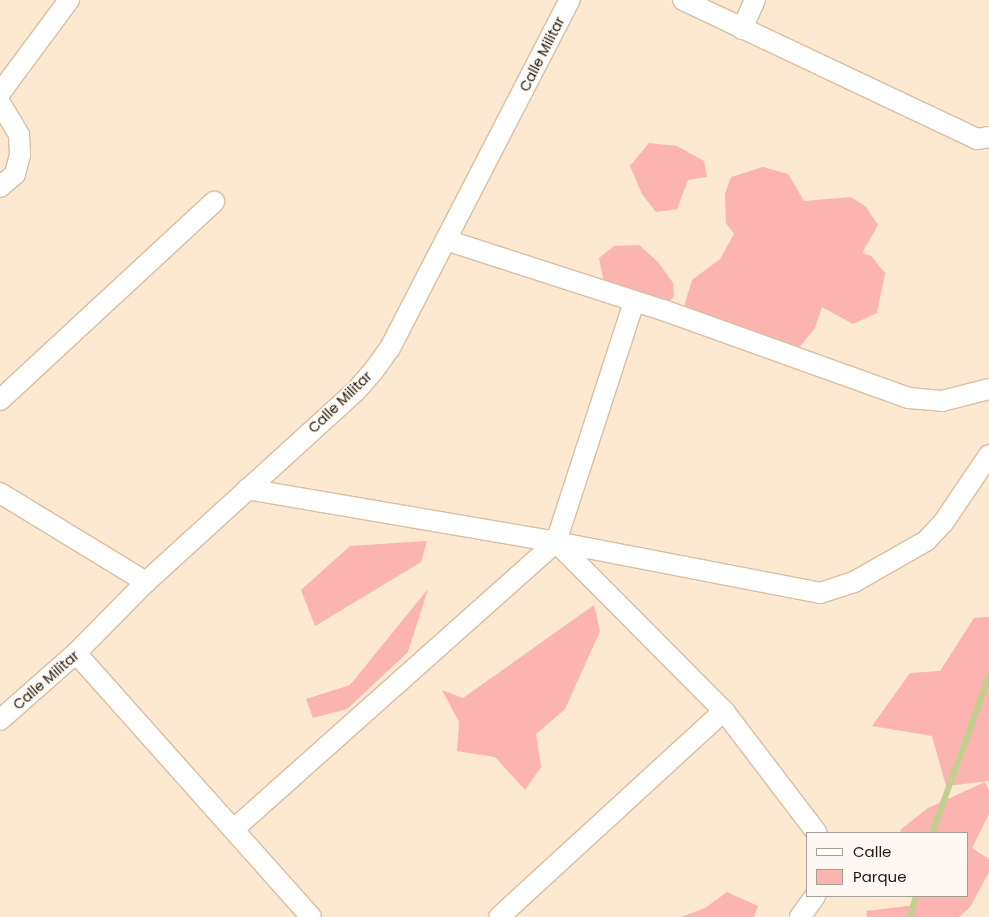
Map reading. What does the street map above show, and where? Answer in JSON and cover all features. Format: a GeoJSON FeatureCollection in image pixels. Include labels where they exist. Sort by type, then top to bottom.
{"type":"FeatureCollection","features":[{"type":"Feature","properties":{"kind":"street"},"geometry":{"type":"LineString","coordinates":[[0,93],[69,0]]}},
{"type":"Feature","properties":{"kind":"street","name":"Calle Militar"},"geometry":{"type":"LineString","coordinates":[[0,720],[76,653],[146,582],[355,392],[374,370],[390,348],[570,0]]}},
{"type":"Feature","properties":{"kind":"street"},"geometry":{"type":"LineString","coordinates":[[682,0],[977,139],[989,137]]}},
{"type":"Feature","properties":{"kind":"street"},"geometry":{"type":"LineString","coordinates":[[742,29],[755,0]]}},
{"type":"Feature","properties":{"kind":"street"},"geometry":{"type":"LineString","coordinates":[[0,103],[19,135],[20,155],[8,180]]}},
{"type":"Feature","properties":{"kind":"street"},"geometry":{"type":"LineString","coordinates":[[0,400],[214,202]]}},
{"type":"Feature","properties":{"kind":"street"},"geometry":{"type":"LineString","coordinates":[[446,240],[634,302],[909,398],[942,401],[989,389]]}},
{"type":"Feature","properties":{"kind":"street"},"geometry":{"type":"LineString","coordinates":[[234,829],[556,542],[634,302]]}},
{"type":"Feature","properties":{"kind":"street"},"geometry":{"type":"LineString","coordinates":[[247,489],[556,542],[820,593],[836,590],[926,541],[943,523],[989,455]]}},
{"type":"Feature","properties":{"kind":"street"},"geometry":{"type":"LineString","coordinates":[[0,493],[146,582]]}},
{"type":"Feature","properties":{"kind":"street"},"geometry":{"type":"LineString","coordinates":[[556,542],[724,711],[816,832]]}},
{"type":"Feature","properties":{"kind":"street"},"geometry":{"type":"LineString","coordinates":[[76,653],[311,917]]}},
{"type":"Feature","properties":{"kind":"street"},"geometry":{"type":"LineString","coordinates":[[498,917],[724,711]]}},
{"type":"Feature","properties":{"kind":"street"},"geometry":{"type":"LineString","coordinates":[[800,917],[814,897]]}},
{"type":"Feature","properties":{"kind":"green space"},"geometry":{"type":"Polygon","coordinates":[[[649,143],[677,146],[704,161],[707,177],[688,180],[677,209],[656,212],[642,194],[630,166],[649,143]]]}},
{"type":"Feature","properties":{"kind":"green space"},"geometry":{"type":"Polygon","coordinates":[[[763,167],[788,174],[804,201],[851,197],[866,207],[878,225],[862,253],[871,256],[885,273],[877,313],[853,324],[822,307],[815,328],[799,348],[738,331],[683,310],[692,280],[720,259],[734,234],[726,223],[725,194],[731,177],[763,167]]]}},
{"type":"Feature","properties":{"kind":"green space"},"geometry":{"type":"Polygon","coordinates":[[[639,245],[658,262],[673,283],[674,296],[663,310],[611,293],[603,278],[599,258],[614,246],[639,245]]]}},
{"type":"Feature","properties":{"kind":"green space"},"geometry":{"type":"Polygon","coordinates":[[[427,541],[421,562],[315,626],[301,590],[350,546],[427,541]]]}},
{"type":"Feature","properties":{"kind":"green space"},"geometry":{"type":"Polygon","coordinates":[[[428,589],[408,652],[347,709],[313,718],[306,699],[350,685],[428,589]]]}},
{"type":"Feature","properties":{"kind":"green space"},"geometry":{"type":"Polygon","coordinates":[[[594,605],[600,631],[565,709],[536,734],[541,767],[525,790],[495,757],[457,751],[459,722],[442,690],[463,698],[594,605]]]}},
{"type":"Feature","properties":{"kind":"green space"},"geometry":{"type":"Polygon","coordinates":[[[989,617],[989,781],[946,786],[932,736],[872,726],[910,673],[940,671],[974,618],[989,617]]]}},
{"type":"Feature","properties":{"kind":"green space"},"geometry":{"type":"Polygon","coordinates":[[[985,782],[989,790],[989,814],[972,848],[989,859],[989,872],[970,907],[959,917],[867,917],[866,911],[916,905],[919,897],[969,897],[969,832],[901,832],[900,830],[928,808],[985,782]]]}},
{"type":"Feature","properties":{"kind":"green space"},"geometry":{"type":"Polygon","coordinates":[[[727,892],[758,906],[754,917],[681,917],[705,908],[727,892]]]}},
{"type":"Feature","properties":{"kind":"waterway"},"geometry":{"type":"LineString","coordinates":[[932,832],[989,676]]}},
{"type":"Feature","properties":{"kind":"waterway"},"geometry":{"type":"LineString","coordinates":[[910,917],[916,897]]}}]}
